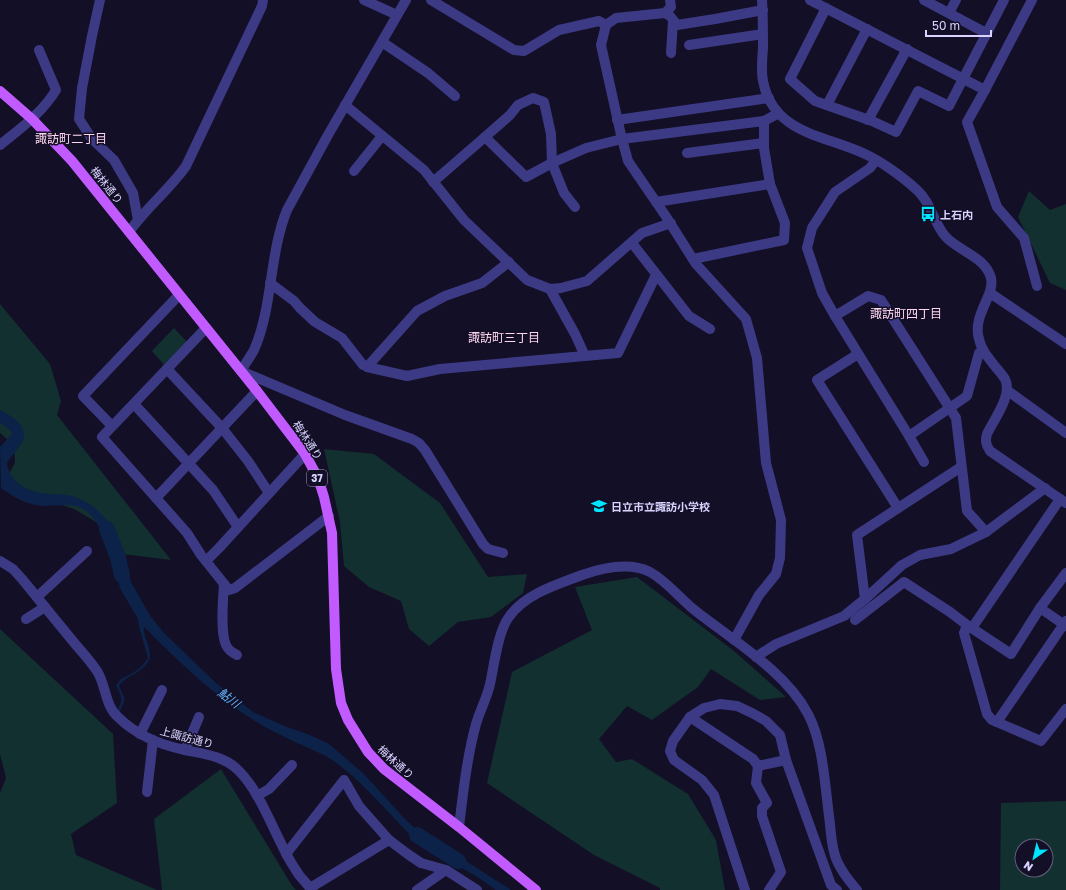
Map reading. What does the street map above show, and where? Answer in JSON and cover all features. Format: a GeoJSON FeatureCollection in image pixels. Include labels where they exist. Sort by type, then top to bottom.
{"type":"FeatureCollection","features":[{"type":"Feature","properties":{"kind":"main road","name":"梅林通り"},"geometry":{"type":"LineString","coordinates":[[0,91],[32,119],[72,161],[258,391],[305,454],[318,478],[329,516],[332,533],[336,669],[341,703],[358,737],[368,752],[384,769],[459,827],[536,890]]}},
{"type":"Feature","properties":{"kind":"street"},"geometry":{"type":"LineString","coordinates":[[100,0],[83,81],[79,120],[92,139],[114,160],[133,193],[138,220]]}},
{"type":"Feature","properties":{"kind":"street"},"geometry":{"type":"LineString","coordinates":[[129,232],[138,220],[176,180],[186,166],[262,6],[263,0]]}},
{"type":"Feature","properties":{"kind":"street"},"geometry":{"type":"LineString","coordinates":[[364,0],[397,15]]}},
{"type":"Feature","properties":{"kind":"street"},"geometry":{"type":"LineString","coordinates":[[406,0],[345,105],[282,221],[261,331],[253,351],[241,371],[345,415],[412,438],[425,450],[483,544],[488,549],[503,553]]}},
{"type":"Feature","properties":{"kind":"street"},"geometry":{"type":"LineString","coordinates":[[431,0],[514,50],[524,51],[559,30],[599,21],[606,25]]}},
{"type":"Feature","properties":{"kind":"street"},"geometry":{"type":"LineString","coordinates":[[665,13],[671,7],[670,0]]}},
{"type":"Feature","properties":{"kind":"street"},"geometry":{"type":"LineString","coordinates":[[810,0],[985,90]]}},
{"type":"Feature","properties":{"kind":"street"},"geometry":{"type":"LineString","coordinates":[[924,0],[986,33]]}},
{"type":"Feature","properties":{"kind":"street"},"geometry":{"type":"LineString","coordinates":[[949,14],[956,0]]}},
{"type":"Feature","properties":{"kind":"street"},"geometry":{"type":"LineString","coordinates":[[826,8],[790,79],[815,101],[896,132],[918,91],[949,106],[1004,0]]}},
{"type":"Feature","properties":{"kind":"street"},"geometry":{"type":"LineString","coordinates":[[1032,0],[967,122],[997,207],[1024,238],[1037,286]]}},
{"type":"Feature","properties":{"kind":"street"},"geometry":{"type":"LineString","coordinates":[[734,640],[759,595],[776,574],[780,558],[781,520],[766,463],[758,358],[746,319],[693,259],[671,223],[628,162],[601,45],[606,25],[616,18],[665,13],[670,16],[677,25],[715,19],[763,5],[762,71],[764,86],[778,114],[796,128],[852,148],[876,160],[918,191],[928,203],[940,229],[945,235],[988,270],[992,286],[977,327],[978,338],[983,350],[1004,378],[1008,391],[1004,402],[987,434],[985,440],[986,446],[990,451],[1063,501],[964,633],[986,714],[992,720],[1041,741],[1066,709]]}},
{"type":"Feature","properties":{"kind":"street"},"geometry":{"type":"LineString","coordinates":[[671,53],[673,21]]}},
{"type":"Feature","properties":{"kind":"street"},"geometry":{"type":"LineString","coordinates":[[827,105],[867,29]]}},
{"type":"Feature","properties":{"kind":"street"},"geometry":{"type":"LineString","coordinates":[[689,45],[763,34]]}},
{"type":"Feature","properties":{"kind":"street"},"geometry":{"type":"LineString","coordinates":[[382,42],[428,73],[455,96]]}},
{"type":"Feature","properties":{"kind":"street"},"geometry":{"type":"LineString","coordinates":[[0,145],[32,119],[49,101],[56,90],[39,50]]}},
{"type":"Feature","properties":{"kind":"street"},"geometry":{"type":"LineString","coordinates":[[868,120],[906,50]]}},
{"type":"Feature","properties":{"kind":"street"},"geometry":{"type":"LineString","coordinates":[[433,182],[485,138],[510,115],[518,105],[533,98],[544,102],[551,134],[552,163],[564,193],[575,206]]}},
{"type":"Feature","properties":{"kind":"street"},"geometry":{"type":"LineString","coordinates":[[618,120],[769,98]]}},
{"type":"Feature","properties":{"kind":"street"},"geometry":{"type":"LineString","coordinates":[[345,105],[424,170],[464,220],[527,280],[550,289],[561,288],[587,281],[642,234],[671,223]]}},
{"type":"Feature","properties":{"kind":"street"},"geometry":{"type":"LineString","coordinates":[[485,138],[526,177],[552,163],[586,148],[622,139],[764,121],[778,114]]}},
{"type":"Feature","properties":{"kind":"street"},"geometry":{"type":"LineString","coordinates":[[693,259],[784,240],[786,223],[770,184],[764,143],[764,121]]}},
{"type":"Feature","properties":{"kind":"street"},"geometry":{"type":"LineString","coordinates":[[354,171],[382,136]]}},
{"type":"Feature","properties":{"kind":"street"},"geometry":{"type":"LineString","coordinates":[[687,153],[764,143]]}},
{"type":"Feature","properties":{"kind":"street"},"geometry":{"type":"LineString","coordinates":[[876,160],[870,168],[835,192],[812,228],[807,248],[822,293],[834,316],[924,462]]}},
{"type":"Feature","properties":{"kind":"street"},"geometry":{"type":"LineString","coordinates":[[656,202],[770,184]]}},
{"type":"Feature","properties":{"kind":"street"},"geometry":{"type":"LineString","coordinates":[[632,243],[689,316],[710,329]]}},
{"type":"Feature","properties":{"kind":"street"},"geometry":{"type":"LineString","coordinates":[[509,262],[482,283],[445,296],[417,311],[367,367],[407,376],[440,369],[618,353],[656,275]]}},
{"type":"Feature","properties":{"kind":"street"},"geometry":{"type":"LineString","coordinates":[[270,283],[294,301],[315,322],[342,338],[363,365]]}},
{"type":"Feature","properties":{"kind":"street"},"geometry":{"type":"LineString","coordinates":[[550,289],[575,334],[585,356]]}},
{"type":"Feature","properties":{"kind":"street"},"geometry":{"type":"LineString","coordinates":[[990,293],[1066,344]]}},
{"type":"Feature","properties":{"kind":"street"},"geometry":{"type":"LineString","coordinates":[[112,426],[83,396],[179,295]]}},
{"type":"Feature","properties":{"kind":"street"},"geometry":{"type":"LineString","coordinates":[[834,316],[868,296],[881,300],[956,418],[967,511],[986,532]]}},
{"type":"Feature","properties":{"kind":"street"},"geometry":{"type":"LineString","coordinates":[[206,328],[102,437],[187,533],[206,561],[229,590],[235,588],[329,516]]}},
{"type":"Feature","properties":{"kind":"street"},"geometry":{"type":"LineString","coordinates":[[909,436],[967,396],[979,353],[983,350]]}},
{"type":"Feature","properties":{"kind":"street"},"geometry":{"type":"LineString","coordinates":[[858,354],[818,380],[898,508]]}},
{"type":"Feature","properties":{"kind":"street"},"geometry":{"type":"LineString","coordinates":[[167,369],[222,428],[248,461],[269,493]]}},
{"type":"Feature","properties":{"kind":"street"},"geometry":{"type":"LineString","coordinates":[[156,498],[258,391]]}},
{"type":"Feature","properties":{"kind":"street"},"geometry":{"type":"LineString","coordinates":[[1008,391],[1066,432]]}},
{"type":"Feature","properties":{"kind":"street"},"geometry":{"type":"LineString","coordinates":[[134,404],[212,490],[238,527]]}},
{"type":"Feature","properties":{"kind":"street"},"geometry":{"type":"LineString","coordinates":[[206,561],[305,454]]}},
{"type":"Feature","properties":{"kind":"street"},"geometry":{"type":"LineString","coordinates":[[865,599],[857,535],[961,467]]}},
{"type":"Feature","properties":{"kind":"street"},"geometry":{"type":"LineString","coordinates":[[756,657],[776,644],[844,616],[902,565],[920,555],[951,549],[986,532],[1045,488]]}},
{"type":"Feature","properties":{"kind":"street"},"geometry":{"type":"LineString","coordinates":[[38,597],[87,551]]}},
{"type":"Feature","properties":{"kind":"street","name":"上諏訪通り"},"geometry":{"type":"LineString","coordinates":[[0,561],[13,570],[38,597],[97,671],[116,716],[140,734],[185,750],[200,752],[215,757],[238,770],[257,796],[286,854],[299,875],[311,889]]}},
{"type":"Feature","properties":{"kind":"street"},"geometry":{"type":"LineString","coordinates":[[459,827],[472,740],[490,685],[507,618],[517,607],[529,598],[594,571],[631,567],[648,571],[659,578],[695,611],[756,657],[784,682],[798,698],[808,714],[820,749],[832,838],[837,860],[853,889]]}},
{"type":"Feature","properties":{"kind":"street"},"geometry":{"type":"LineString","coordinates":[[855,620],[904,582],[1011,654],[1040,608],[1066,573]]}},
{"type":"Feature","properties":{"kind":"street"},"geometry":{"type":"LineString","coordinates":[[224,584],[224,636],[226,645],[230,651],[237,656]]}},
{"type":"Feature","properties":{"kind":"street"},"geometry":{"type":"LineString","coordinates":[[26,619],[45,607]]}},
{"type":"Feature","properties":{"kind":"street"},"geometry":{"type":"LineString","coordinates":[[997,722],[1065,624],[1040,608]]}},
{"type":"Feature","properties":{"kind":"street"},"geometry":{"type":"LineString","coordinates":[[140,734],[162,690]]}},
{"type":"Feature","properties":{"kind":"street"},"geometry":{"type":"LineString","coordinates":[[745,890],[714,795],[702,780],[674,760],[670,751],[673,741],[690,717],[704,708],[720,704],[737,706],[766,722],[780,735],[786,760],[831,885],[837,890]]}},
{"type":"Feature","properties":{"kind":"street"},"geometry":{"type":"LineString","coordinates":[[185,750],[199,717]]}},
{"type":"Feature","properties":{"kind":"street"},"geometry":{"type":"LineString","coordinates":[[690,717],[753,759],[758,766],[756,783],[768,803],[762,808],[762,816],[781,872],[769,890]]}},
{"type":"Feature","properties":{"kind":"street"},"geometry":{"type":"LineString","coordinates":[[147,792],[154,740]]}},
{"type":"Feature","properties":{"kind":"street"},"geometry":{"type":"LineString","coordinates":[[758,766],[786,760]]}},
{"type":"Feature","properties":{"kind":"street"},"geometry":{"type":"LineString","coordinates":[[257,796],[269,790],[292,765]]}},
{"type":"Feature","properties":{"kind":"street"},"geometry":{"type":"LineString","coordinates":[[286,854],[344,780],[359,806],[389,840],[421,863],[446,870],[477,890]]}},
{"type":"Feature","properties":{"kind":"street"},"geometry":{"type":"LineString","coordinates":[[311,889],[389,840]]}},
{"type":"Feature","properties":{"kind":"street"},"geometry":{"type":"LineString","coordinates":[[417,890],[446,870]]}},
{"type":"Feature","properties":{"kind":"green space"},"geometry":{"type":"Polygon","coordinates":[[[1029,191],[1050,210],[1066,204],[1066,290],[1050,283],[1018,217],[1029,191]]]}},
{"type":"Feature","properties":{"kind":"green space"},"geometry":{"type":"Polygon","coordinates":[[[0,304],[50,364],[61,401],[57,415],[171,560],[122,554],[117,552],[109,536],[96,522],[74,509],[49,501],[6,479],[15,463],[14,445],[0,433],[0,304]]]}},
{"type":"Feature","properties":{"kind":"green space"},"geometry":{"type":"Polygon","coordinates":[[[174,328],[189,344],[166,367],[152,351],[174,328]]]}},
{"type":"Feature","properties":{"kind":"green space"},"geometry":{"type":"Polygon","coordinates":[[[324,449],[374,454],[440,503],[488,577],[527,574],[523,593],[491,617],[458,622],[429,646],[409,629],[401,601],[369,587],[344,566],[340,522],[324,449]]]}},
{"type":"Feature","properties":{"kind":"green space"},"geometry":{"type":"Polygon","coordinates":[[[637,577],[734,651],[786,697],[760,700],[711,669],[698,687],[652,720],[627,706],[599,739],[616,762],[632,759],[688,794],[716,840],[725,890],[660,890],[660,888],[594,855],[487,783],[512,672],[592,630],[575,587],[637,577]]]}},
{"type":"Feature","properties":{"kind":"green space"},"geometry":{"type":"Polygon","coordinates":[[[0,629],[113,734],[117,803],[71,834],[76,855],[157,890],[0,890],[0,793],[6,778],[0,754],[0,629]]]}},
{"type":"Feature","properties":{"kind":"green space"},"geometry":{"type":"Polygon","coordinates":[[[221,769],[296,890],[162,890],[154,819],[221,769]]]}},
{"type":"Feature","properties":{"kind":"green space"},"geometry":{"type":"Polygon","coordinates":[[[1066,801],[1066,890],[1000,890],[1001,803],[1066,801]]]}},
{"type":"Feature","properties":{"kind":"water"},"geometry":{"type":"Polygon","coordinates":[[[0,410],[18,421],[23,429],[23,440],[7,463],[8,469],[14,479],[23,487],[35,492],[71,496],[91,505],[110,525],[122,550],[107,548],[100,528],[92,516],[82,508],[71,505],[43,506],[31,504],[15,497],[1,488],[0,447],[12,434],[9,429],[0,423],[0,410]]]}},
{"type":"Feature","properties":{"kind":"water"},"geometry":{"type":"Polygon","coordinates":[[[109,555],[124,556],[131,582],[149,614],[163,632],[216,683],[253,712],[329,744],[363,773],[405,819],[420,833],[436,843],[434,852],[404,829],[368,790],[333,760],[270,730],[225,701],[170,653],[144,627],[150,651],[149,661],[142,669],[127,678],[119,686],[125,699],[119,714],[117,711],[121,698],[116,686],[121,679],[136,671],[148,658],[138,619],[121,590],[109,555]]]}},
{"type":"Feature","properties":{"kind":"water"},"geometry":{"type":"Polygon","coordinates":[[[441,845],[511,890],[496,890],[479,878],[438,854],[441,845]]]}},
{"type":"Feature","properties":{"kind":"waterway","name":"鮎川"},"geometry":{"type":"LineString","coordinates":[[107,529],[118,558],[122,575]]}},
{"type":"Feature","properties":{"kind":"waterway","name":"鮎川"},"geometry":{"type":"LineString","coordinates":[[417,835],[458,861]]}},
{"type":"Feature","properties":{"kind":"place","name":"上石内"},"geometry":{"type":"Point","coordinates":[928,214]}},
{"type":"Feature","properties":{"kind":"place","name":"日立市立諏訪小学校"},"geometry":{"type":"Point","coordinates":[599,506]}},
{"type":"Feature","properties":{"kind":"district","name":"諏訪町二丁目"},"geometry":{"type":"Point","coordinates":[71,138]}},
{"type":"Feature","properties":{"kind":"district","name":"諏訪町四丁目"},"geometry":{"type":"Point","coordinates":[906,313]}},
{"type":"Feature","properties":{"kind":"district","name":"諏訪町三丁目"},"geometry":{"type":"Point","coordinates":[504,337]}}]}
